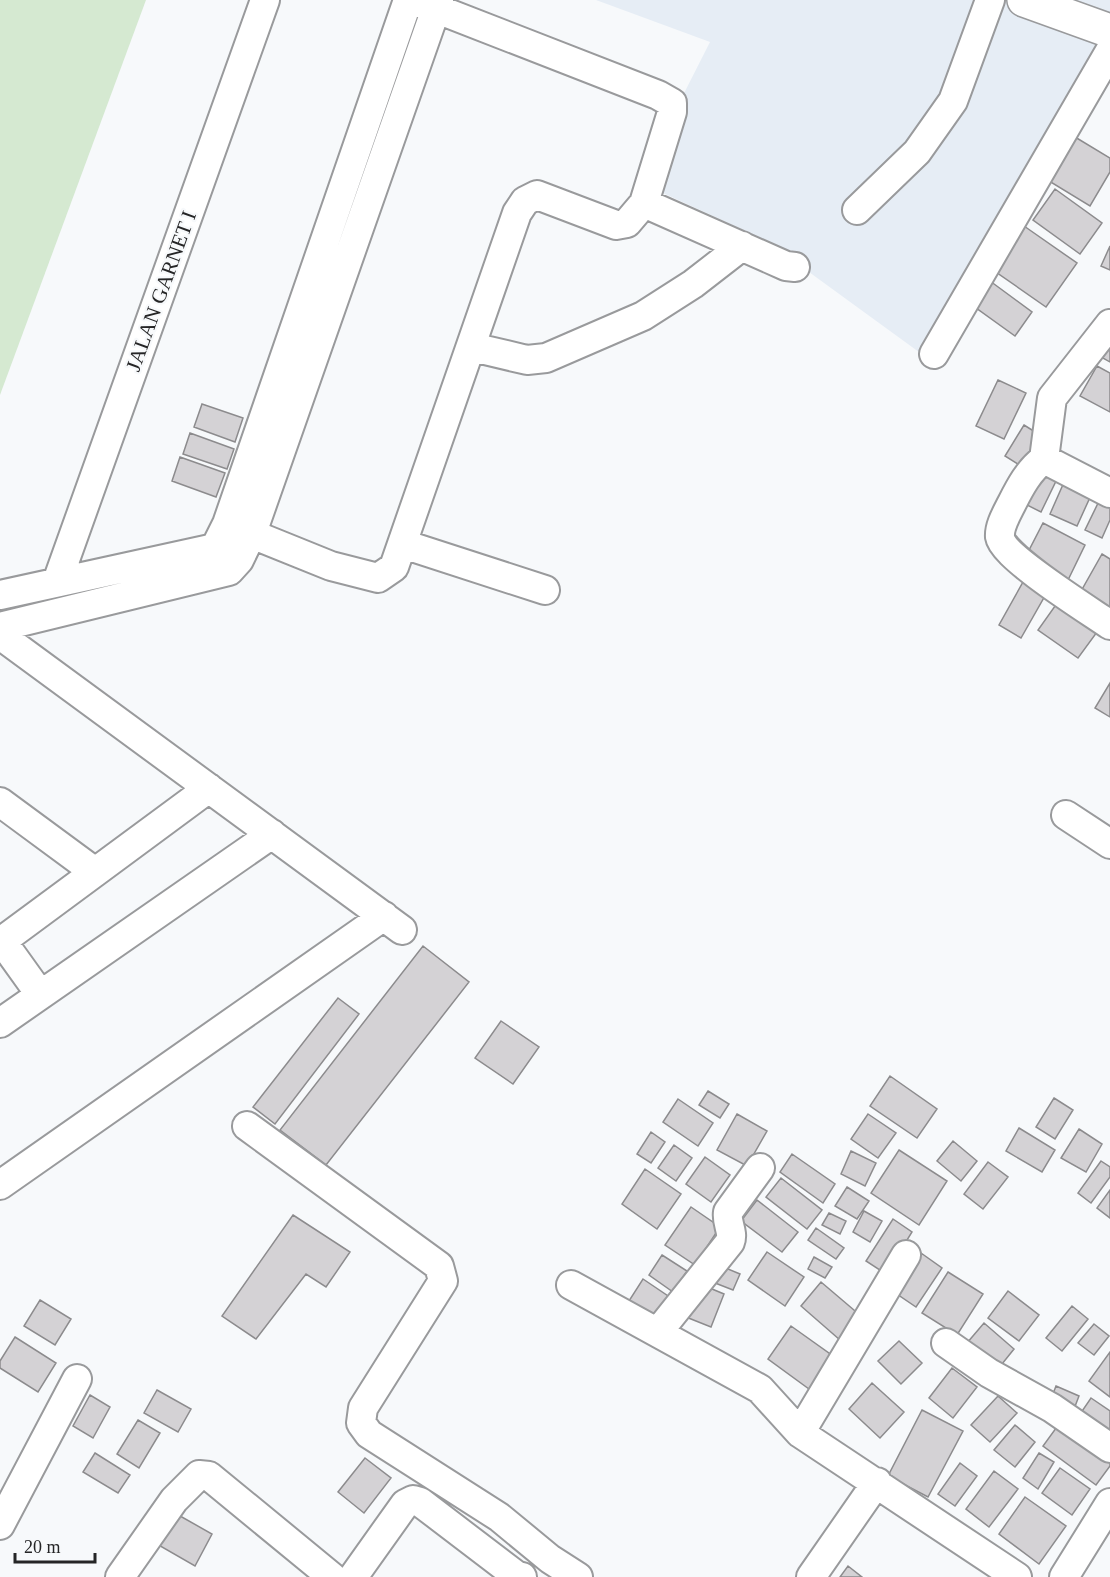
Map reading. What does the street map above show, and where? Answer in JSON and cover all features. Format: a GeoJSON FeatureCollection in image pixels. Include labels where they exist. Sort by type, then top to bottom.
{"type":"FeatureCollection","features":[{"type":"Feature","properties":{"kind":"main road"},"geometry":{"type":"LineString","coordinates":[[1024,0],[1069,8],[1110,31]]}},
{"type":"Feature","properties":{"kind":"street","name":"JALAN GARNET I"},"geometry":{"type":"LineString","coordinates":[[57,582],[265,0]]}},
{"type":"Feature","properties":{"kind":"street"},"geometry":{"type":"LineString","coordinates":[[0,627],[229,571],[239,560],[239,528],[309,287],[408,0]]}},
{"type":"Feature","properties":{"kind":"street"},"geometry":{"type":"LineString","coordinates":[[857,210],[917,152],[953,101],[990,0]]}},
{"type":"Feature","properties":{"kind":"street"},"geometry":{"type":"LineString","coordinates":[[0,595],[214,548],[239,528],[335,296],[430,2],[658,95],[672,103],[672,112],[644,203],[627,223],[616,225],[537,195],[525,201],[517,213],[394,567],[378,578],[331,566],[239,528]]}},
{"type":"Feature","properties":{"kind":"street"},"geometry":{"type":"LineString","coordinates":[[934,354],[1110,51]]}},
{"type":"Feature","properties":{"kind":"street"},"geometry":{"type":"LineString","coordinates":[[644,203],[786,266],[795,267]]}},
{"type":"Feature","properties":{"kind":"street"},"geometry":{"type":"LineString","coordinates":[[472,347],[527,360],[546,358],[643,316],[693,284],[742,246]]}},
{"type":"Feature","properties":{"kind":"street"},"geometry":{"type":"LineString","coordinates":[[309,287],[335,296]]}},
{"type":"Feature","properties":{"kind":"street"},"geometry":{"type":"LineString","coordinates":[[1044,459],[1052,398],[1110,324]]}},
{"type":"Feature","properties":{"kind":"street"},"geometry":{"type":"LineString","coordinates":[[1044,459],[1110,493]]}},
{"type":"Feature","properties":{"kind":"street"},"geometry":{"type":"LineString","coordinates":[[1044,459],[1036,464],[1014,498],[1000,531],[1002,544],[1048,582],[1110,625]]}},
{"type":"Feature","properties":{"kind":"street"},"geometry":{"type":"LineString","coordinates":[[403,544],[545,590]]}},
{"type":"Feature","properties":{"kind":"street"},"geometry":{"type":"LineString","coordinates":[[0,635],[393,923],[0,1185]]}},
{"type":"Feature","properties":{"kind":"street"},"geometry":{"type":"LineString","coordinates":[[40,994],[1,942],[209,788]]}},
{"type":"Feature","properties":{"kind":"street"},"geometry":{"type":"LineString","coordinates":[[0,802],[95,872]]}},
{"type":"Feature","properties":{"kind":"street"},"geometry":{"type":"LineString","coordinates":[[1066,815],[1110,844]]}},
{"type":"Feature","properties":{"kind":"street"},"geometry":{"type":"LineString","coordinates":[[0,1023],[272,834]]}},
{"type":"Feature","properties":{"kind":"street"},"geometry":{"type":"LineString","coordinates":[[247,1126],[439,1266],[443,1281],[363,1408],[361,1423],[369,1434],[499,1517],[550,1559],[578,1577]]}},
{"type":"Feature","properties":{"kind":"street"},"geometry":{"type":"LineString","coordinates":[[658,1332],[730,1242],[732,1236],[727,1217],[728,1212],[760,1168]]}},
{"type":"Feature","properties":{"kind":"street"},"geometry":{"type":"LineString","coordinates":[[800,1433],[906,1255]]}},
{"type":"Feature","properties":{"kind":"street"},"geometry":{"type":"LineString","coordinates":[[571,1285],[760,1389],[800,1433],[1017,1577]]}},
{"type":"Feature","properties":{"kind":"street"},"geometry":{"type":"LineString","coordinates":[[946,1343],[989,1373],[1052,1408],[1110,1448]]}},
{"type":"Feature","properties":{"kind":"street"},"geometry":{"type":"LineString","coordinates":[[0,1525],[77,1379]]}},
{"type":"Feature","properties":{"kind":"street"},"geometry":{"type":"LineString","coordinates":[[120,1577],[174,1500],[199,1474],[208,1476],[332,1577]]}},
{"type":"Feature","properties":{"kind":"street"},"geometry":{"type":"LineString","coordinates":[[811,1577],[877,1482]]}},
{"type":"Feature","properties":{"kind":"street"},"geometry":{"type":"LineString","coordinates":[[353,1577],[405,1504],[413,1500],[420,1502],[517,1576],[523,1577],[550,1559]]}},
{"type":"Feature","properties":{"kind":"street"},"geometry":{"type":"LineString","coordinates":[[1064,1577],[1110,1503]]}},
{"type":"Feature","properties":{"kind":"shaded area"},"geometry":{"type":"Polygon","coordinates":[[[596,0],[1110,0],[1110,36],[923,355],[765,240],[639,182],[710,42],[596,0]]]}},
{"type":"Feature","properties":{"kind":"green space"},"geometry":{"type":"Polygon","coordinates":[[[0,0],[146,0],[0,395],[0,0]]]}},
{"type":"Feature","properties":{"kind":"building"},"geometry":{"type":"Polygon","coordinates":[[[1075,137],[1110,158],[1110,172],[1090,206],[1049,181],[1075,137]]]}},
{"type":"Feature","properties":{"kind":"building"},"geometry":{"type":"Polygon","coordinates":[[[1055,189],[1102,223],[1080,254],[1033,220],[1055,189]]]}},
{"type":"Feature","properties":{"kind":"building"},"geometry":{"type":"Polygon","coordinates":[[[1024,226],[1077,263],[1046,307],[993,270],[1024,226]]]}},
{"type":"Feature","properties":{"kind":"building"},"geometry":{"type":"Polygon","coordinates":[[[1110,246],[1110,270],[1101,266],[1110,246]]]}},
{"type":"Feature","properties":{"kind":"building"},"geometry":{"type":"Polygon","coordinates":[[[990,281],[1032,312],[1015,336],[972,305],[990,281]]]}},
{"type":"Feature","properties":{"kind":"building"},"geometry":{"type":"Polygon","coordinates":[[[1110,342],[1110,362],[1101,357],[1110,342]]]}},
{"type":"Feature","properties":{"kind":"building"},"geometry":{"type":"Polygon","coordinates":[[[1097,366],[1110,373],[1110,412],[1080,396],[1097,366]]]}},
{"type":"Feature","properties":{"kind":"building"},"geometry":{"type":"Polygon","coordinates":[[[998,380],[1026,393],[1004,439],[976,426],[998,380]]]}},
{"type":"Feature","properties":{"kind":"building"},"geometry":{"type":"Polygon","coordinates":[[[202,404],[243,418],[235,442],[194,427],[202,404]]]}},
{"type":"Feature","properties":{"kind":"building"},"geometry":{"type":"Polygon","coordinates":[[[1024,425],[1040,435],[1021,466],[1005,456],[1024,425]]]}},
{"type":"Feature","properties":{"kind":"building"},"geometry":{"type":"Polygon","coordinates":[[[190,433],[234,449],[227,469],[183,454],[190,433]]]}},
{"type":"Feature","properties":{"kind":"building"},"geometry":{"type":"Polygon","coordinates":[[[180,457],[225,473],[216,497],[172,481],[180,457]]]}},
{"type":"Feature","properties":{"kind":"building"},"geometry":{"type":"Polygon","coordinates":[[[1044,469],[1058,477],[1041,512],[1027,505],[1044,469]]]}},
{"type":"Feature","properties":{"kind":"building"},"geometry":{"type":"Polygon","coordinates":[[[1065,480],[1092,493],[1077,526],[1050,514],[1065,480]]]}},
{"type":"Feature","properties":{"kind":"building"},"geometry":{"type":"Polygon","coordinates":[[[1101,497],[1110,501],[1110,520],[1102,538],[1085,530],[1101,497]]]}},
{"type":"Feature","properties":{"kind":"building"},"geometry":{"type":"Polygon","coordinates":[[[1043,523],[1085,545],[1068,580],[1025,558],[1043,523]]]}},
{"type":"Feature","properties":{"kind":"building"},"geometry":{"type":"Polygon","coordinates":[[[1102,554],[1110,559],[1110,609],[1080,593],[1102,554]]]}},
{"type":"Feature","properties":{"kind":"building"},"geometry":{"type":"Polygon","coordinates":[[[1023,582],[1046,594],[1021,638],[999,625],[1023,582]]]}},
{"type":"Feature","properties":{"kind":"building"},"geometry":{"type":"Polygon","coordinates":[[[1060,599],[1100,628],[1078,658],[1038,630],[1060,599]]]}},
{"type":"Feature","properties":{"kind":"building"},"geometry":{"type":"Polygon","coordinates":[[[1110,683],[1110,717],[1095,708],[1110,683]]]}},
{"type":"Feature","properties":{"kind":"building"},"geometry":{"type":"Polygon","coordinates":[[[423,946],[469,982],[326,1165],[280,1130],[423,946]]]}},
{"type":"Feature","properties":{"kind":"building"},"geometry":{"type":"Polygon","coordinates":[[[338,998],[359,1014],[275,1124],[253,1107],[338,998]]]}},
{"type":"Feature","properties":{"kind":"building"},"geometry":{"type":"Polygon","coordinates":[[[501,1021],[539,1047],[513,1084],[475,1058],[501,1021]]]}},
{"type":"Feature","properties":{"kind":"building"},"geometry":{"type":"Polygon","coordinates":[[[890,1076],[937,1109],[917,1138],[870,1106],[890,1076]]]}},
{"type":"Feature","properties":{"kind":"building"},"geometry":{"type":"Polygon","coordinates":[[[708,1091],[729,1104],[720,1118],[699,1105],[708,1091]]]}},
{"type":"Feature","properties":{"kind":"building"},"geometry":{"type":"Polygon","coordinates":[[[1054,1098],[1073,1110],[1055,1139],[1036,1127],[1054,1098]]]}},
{"type":"Feature","properties":{"kind":"building"},"geometry":{"type":"Polygon","coordinates":[[[678,1099],[713,1123],[698,1146],[663,1122],[678,1099]]]}},
{"type":"Feature","properties":{"kind":"building"},"geometry":{"type":"Polygon","coordinates":[[[737,1114],[767,1131],[747,1166],[717,1150],[737,1114]]]}},
{"type":"Feature","properties":{"kind":"building"},"geometry":{"type":"Polygon","coordinates":[[[868,1114],[896,1133],[878,1158],[851,1139],[868,1114]]]}},
{"type":"Feature","properties":{"kind":"building"},"geometry":{"type":"Polygon","coordinates":[[[1019,1128],[1055,1150],[1042,1172],[1006,1151],[1019,1128]]]}},
{"type":"Feature","properties":{"kind":"building"},"geometry":{"type":"Polygon","coordinates":[[[1079,1129],[1102,1144],[1086,1172],[1061,1158],[1079,1129]]]}},
{"type":"Feature","properties":{"kind":"building"},"geometry":{"type":"Polygon","coordinates":[[[651,1132],[665,1142],[651,1163],[637,1154],[651,1132]]]}},
{"type":"Feature","properties":{"kind":"building"},"geometry":{"type":"Polygon","coordinates":[[[953,1141],[977,1161],[961,1181],[937,1161],[953,1141]]]}},
{"type":"Feature","properties":{"kind":"building"},"geometry":{"type":"Polygon","coordinates":[[[674,1145],[692,1158],[676,1181],[658,1168],[674,1145]]]}},
{"type":"Feature","properties":{"kind":"building"},"geometry":{"type":"Polygon","coordinates":[[[899,1150],[947,1181],[919,1225],[871,1193],[899,1150]]]}},
{"type":"Feature","properties":{"kind":"building"},"geometry":{"type":"Polygon","coordinates":[[[851,1151],[876,1163],[865,1186],[841,1174],[851,1151]]]}},
{"type":"Feature","properties":{"kind":"building"},"geometry":{"type":"Polygon","coordinates":[[[792,1154],[835,1184],[823,1203],[780,1172],[792,1154]]]}},
{"type":"Feature","properties":{"kind":"building"},"geometry":{"type":"Polygon","coordinates":[[[705,1157],[730,1175],[711,1202],[686,1184],[705,1157]]]}},
{"type":"Feature","properties":{"kind":"building"},"geometry":{"type":"Polygon","coordinates":[[[1101,1161],[1110,1167],[1110,1177],[1091,1203],[1078,1193],[1101,1161]]]}},
{"type":"Feature","properties":{"kind":"building"},"geometry":{"type":"Polygon","coordinates":[[[988,1162],[1008,1177],[983,1209],[964,1194],[988,1162]]]}},
{"type":"Feature","properties":{"kind":"building"},"geometry":{"type":"Polygon","coordinates":[[[645,1169],[681,1194],[657,1229],[622,1204],[645,1169]]]}},
{"type":"Feature","properties":{"kind":"building"},"geometry":{"type":"Polygon","coordinates":[[[781,1178],[822,1210],[807,1229],[766,1197],[781,1178]]]}},
{"type":"Feature","properties":{"kind":"building"},"geometry":{"type":"Polygon","coordinates":[[[847,1187],[869,1201],[857,1219],[835,1206],[847,1187]]]}},
{"type":"Feature","properties":{"kind":"building"},"geometry":{"type":"Polygon","coordinates":[[[1110,1190],[1110,1218],[1097,1208],[1110,1190]]]}},
{"type":"Feature","properties":{"kind":"building"},"geometry":{"type":"Polygon","coordinates":[[[757,1200],[798,1232],[782,1252],[741,1221],[757,1200]]]}},
{"type":"Feature","properties":{"kind":"building"},"geometry":{"type":"Polygon","coordinates":[[[691,1207],[720,1227],[695,1265],[665,1245],[691,1207]]]}},
{"type":"Feature","properties":{"kind":"building"},"geometry":{"type":"Polygon","coordinates":[[[864,1211],[882,1221],[870,1242],[853,1232],[864,1211]]]}},
{"type":"Feature","properties":{"kind":"building"},"geometry":{"type":"Polygon","coordinates":[[[829,1213],[846,1221],[840,1234],[822,1225],[829,1213]]]}},
{"type":"Feature","properties":{"kind":"building"},"geometry":{"type":"Polygon","coordinates":[[[293,1215],[350,1252],[326,1287],[306,1274],[256,1339],[222,1316],[293,1215]]]}},
{"type":"Feature","properties":{"kind":"building"},"geometry":{"type":"Polygon","coordinates":[[[893,1219],[912,1232],[886,1274],[866,1261],[893,1219]]]}},
{"type":"Feature","properties":{"kind":"building"},"geometry":{"type":"Polygon","coordinates":[[[816,1228],[844,1248],[836,1259],[808,1240],[816,1228]]]}},
{"type":"Feature","properties":{"kind":"building"},"geometry":{"type":"Polygon","coordinates":[[[767,1252],[804,1277],[785,1306],[748,1280],[767,1252]]]}},
{"type":"Feature","properties":{"kind":"building"},"geometry":{"type":"Polygon","coordinates":[[[921,1253],[942,1268],[916,1307],[894,1292],[921,1253]]]}},
{"type":"Feature","properties":{"kind":"building"},"geometry":{"type":"Polygon","coordinates":[[[662,1255],[687,1271],[673,1292],[649,1275],[662,1255]]]}},
{"type":"Feature","properties":{"kind":"building"},"geometry":{"type":"Polygon","coordinates":[[[814,1257],[832,1267],[825,1278],[808,1269],[814,1257]]]}},
{"type":"Feature","properties":{"kind":"building"},"geometry":{"type":"Polygon","coordinates":[[[716,1264],[740,1274],[733,1290],[710,1281],[716,1264]]]}},
{"type":"Feature","properties":{"kind":"building"},"geometry":{"type":"Polygon","coordinates":[[[948,1272],[983,1294],[957,1335],[922,1313],[948,1272]]]}},
{"type":"Feature","properties":{"kind":"building"},"geometry":{"type":"Polygon","coordinates":[[[643,1279],[674,1300],[658,1325],[627,1304],[643,1279]]]}},
{"type":"Feature","properties":{"kind":"building"},"geometry":{"type":"Polygon","coordinates":[[[821,1282],[861,1316],[840,1340],[801,1306],[821,1282]]]}},
{"type":"Feature","properties":{"kind":"building"},"geometry":{"type":"Polygon","coordinates":[[[700,1284],[724,1294],[711,1327],[686,1317],[700,1284]]]}},
{"type":"Feature","properties":{"kind":"building"},"geometry":{"type":"Polygon","coordinates":[[[1008,1291],[1039,1315],[1019,1341],[988,1318],[1008,1291]]]}},
{"type":"Feature","properties":{"kind":"building"},"geometry":{"type":"Polygon","coordinates":[[[40,1300],[71,1319],[55,1345],[24,1326],[40,1300]]]}},
{"type":"Feature","properties":{"kind":"building"},"geometry":{"type":"Polygon","coordinates":[[[1072,1306],[1088,1319],[1062,1351],[1046,1338],[1072,1306]]]}},
{"type":"Feature","properties":{"kind":"building"},"geometry":{"type":"Polygon","coordinates":[[[984,1323],[1014,1349],[998,1369],[967,1343],[984,1323]]]}},
{"type":"Feature","properties":{"kind":"building"},"geometry":{"type":"Polygon","coordinates":[[[1094,1324],[1109,1336],[1094,1355],[1078,1343],[1094,1324]]]}},
{"type":"Feature","properties":{"kind":"building"},"geometry":{"type":"Polygon","coordinates":[[[791,1326],[833,1356],[809,1389],[768,1359],[791,1326]]]}},
{"type":"Feature","properties":{"kind":"building"},"geometry":{"type":"Polygon","coordinates":[[[15,1337],[56,1363],[38,1392],[0,1368],[0,1361],[15,1337]]]}},
{"type":"Feature","properties":{"kind":"building"},"geometry":{"type":"Polygon","coordinates":[[[899,1341],[922,1363],[901,1384],[878,1361],[899,1341]]]}},
{"type":"Feature","properties":{"kind":"building"},"geometry":{"type":"Polygon","coordinates":[[[1110,1352],[1110,1397],[1089,1381],[1110,1352]]]}},
{"type":"Feature","properties":{"kind":"building"},"geometry":{"type":"Polygon","coordinates":[[[952,1368],[977,1387],[953,1418],[929,1398],[952,1368]]]}},
{"type":"Feature","properties":{"kind":"building"},"geometry":{"type":"Polygon","coordinates":[[[872,1383],[904,1412],[880,1438],[849,1409],[872,1383]]]}},
{"type":"Feature","properties":{"kind":"building"},"geometry":{"type":"Polygon","coordinates":[[[1056,1386],[1079,1396],[1074,1409],[1051,1399],[1056,1386]]]}},
{"type":"Feature","properties":{"kind":"building"},"geometry":{"type":"Polygon","coordinates":[[[157,1390],[191,1409],[178,1432],[144,1413],[157,1390]]]}},
{"type":"Feature","properties":{"kind":"building"},"geometry":{"type":"Polygon","coordinates":[[[90,1395],[110,1407],[93,1438],[73,1426],[90,1395]]]}},
{"type":"Feature","properties":{"kind":"building"},"geometry":{"type":"Polygon","coordinates":[[[998,1396],[1017,1413],[990,1442],[971,1425],[998,1396]]]}},
{"type":"Feature","properties":{"kind":"building"},"geometry":{"type":"Polygon","coordinates":[[[1091,1398],[1110,1411],[1110,1439],[1078,1417],[1091,1398]]]}},
{"type":"Feature","properties":{"kind":"building"},"geometry":{"type":"Polygon","coordinates":[[[922,1410],[963,1431],[928,1497],[888,1476],[922,1410]]]}},
{"type":"Feature","properties":{"kind":"building"},"geometry":{"type":"Polygon","coordinates":[[[138,1420],[160,1433],[139,1468],[117,1454],[138,1420]]]}},
{"type":"Feature","properties":{"kind":"building"},"geometry":{"type":"Polygon","coordinates":[[[1059,1424],[1110,1461],[1110,1466],[1096,1485],[1043,1446],[1059,1424]]]}},
{"type":"Feature","properties":{"kind":"building"},"geometry":{"type":"Polygon","coordinates":[[[1015,1425],[1035,1442],[1015,1467],[994,1450],[1015,1425]]]}},
{"type":"Feature","properties":{"kind":"building"},"geometry":{"type":"Polygon","coordinates":[[[95,1453],[130,1475],[118,1493],[83,1472],[95,1453]]]}},
{"type":"Feature","properties":{"kind":"building"},"geometry":{"type":"Polygon","coordinates":[[[1039,1453],[1054,1462],[1038,1489],[1023,1478],[1039,1453]]]}},
{"type":"Feature","properties":{"kind":"building"},"geometry":{"type":"Polygon","coordinates":[[[365,1458],[391,1478],[364,1513],[338,1492],[365,1458]]]}},
{"type":"Feature","properties":{"kind":"building"},"geometry":{"type":"Polygon","coordinates":[[[960,1463],[977,1476],[955,1506],[938,1494],[960,1463]]]}},
{"type":"Feature","properties":{"kind":"building"},"geometry":{"type":"Polygon","coordinates":[[[1060,1468],[1090,1489],[1072,1515],[1042,1493],[1060,1468]]]}},
{"type":"Feature","properties":{"kind":"building"},"geometry":{"type":"Polygon","coordinates":[[[994,1471],[1018,1489],[989,1527],[966,1509],[994,1471]]]}},
{"type":"Feature","properties":{"kind":"building"},"geometry":{"type":"Polygon","coordinates":[[[1025,1497],[1066,1526],[1039,1564],[999,1534],[1025,1497]]]}},
{"type":"Feature","properties":{"kind":"building"},"geometry":{"type":"Polygon","coordinates":[[[173,1512],[212,1534],[195,1566],[155,1543],[173,1512]]]}},
{"type":"Feature","properties":{"kind":"building"},"geometry":{"type":"Polygon","coordinates":[[[848,1566],[862,1577],[840,1577],[848,1566]]]}}]}
